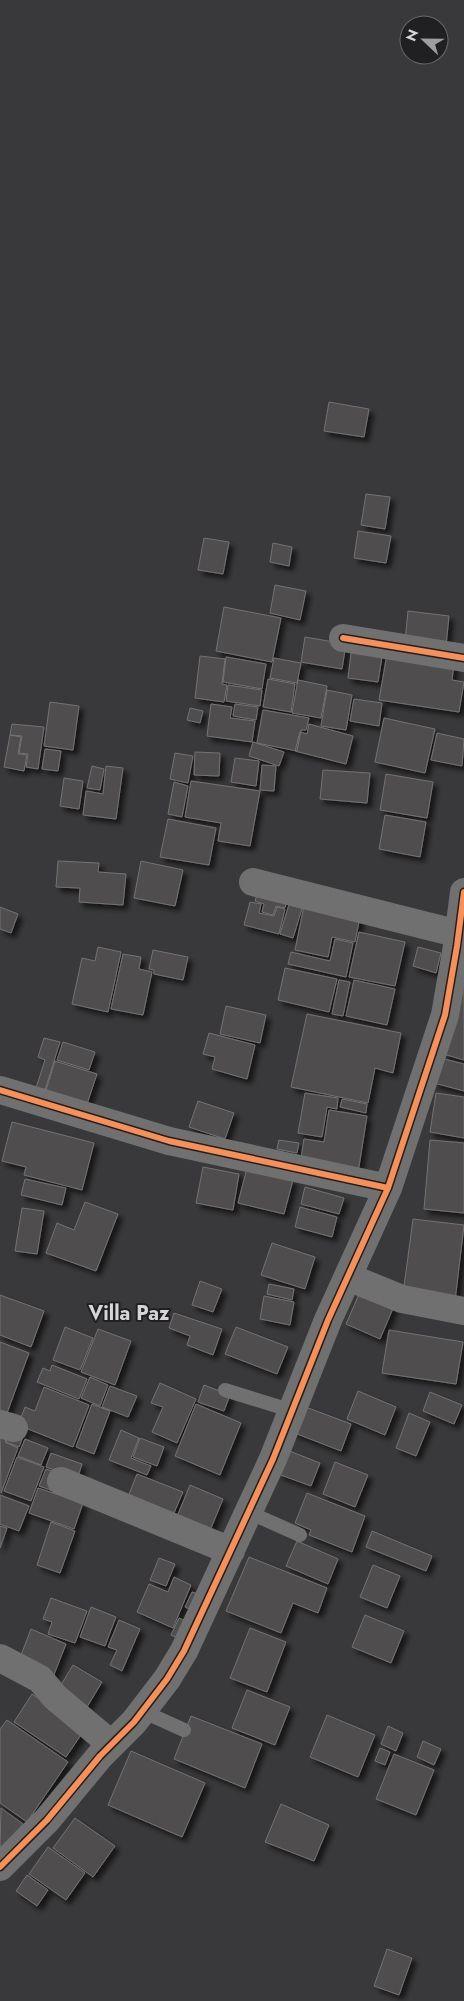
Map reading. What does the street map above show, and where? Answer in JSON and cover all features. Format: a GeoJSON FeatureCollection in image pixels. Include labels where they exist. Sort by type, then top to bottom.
{"type":"FeatureCollection","features":[{"type":"Feature","properties":{"kind":"street"},"geometry":{"type":"LineString","coordinates":[[343,638],[464,658]]}},
{"type":"Feature","properties":{"kind":"street"},"geometry":{"type":"LineString","coordinates":[[253,882],[460,942]]}},
{"type":"Feature","properties":{"kind":"street"},"geometry":{"type":"LineString","coordinates":[[0,1867],[48,1820],[100,1756],[134,1722],[167,1679],[184,1651],[293,1411],[328,1320],[388,1188],[445,1015],[460,942],[464,892]]}},
{"type":"Feature","properties":{"kind":"street"},"geometry":{"type":"LineString","coordinates":[[0,1090],[169,1141],[388,1188]]}},
{"type":"Feature","properties":{"kind":"street"},"geometry":{"type":"LineString","coordinates":[[348,1277],[402,1299],[464,1311]]}},
{"type":"Feature","properties":{"kind":"street"},"geometry":{"type":"LineString","coordinates":[[61,1481],[231,1551]]}},
{"type":"Feature","properties":{"kind":"street"},"geometry":{"type":"LineString","coordinates":[[0,1658],[40,1679],[55,1697],[111,1744]]}},
{"type":"Feature","properties":{"kind":"lane"},"geometry":{"type":"LineString","coordinates":[[225,1390],[293,1411]]}},
{"type":"Feature","properties":{"kind":"lane"},"geometry":{"type":"LineString","coordinates":[[248,1512],[300,1535]]}},
{"type":"Feature","properties":{"kind":"lane"},"geometry":{"type":"LineString","coordinates":[[142,1711],[184,1730]]}},
{"type":"Feature","properties":{"kind":"building"},"geometry":{"type":"Polygon","coordinates":[[[329,402],[369,409],[364,437],[324,431],[329,402]]]}},
{"type":"Feature","properties":{"kind":"building"},"geometry":{"type":"Polygon","coordinates":[[[366,494],[390,497],[385,529],[361,525],[366,494]]]}},
{"type":"Feature","properties":{"kind":"building"},"geometry":{"type":"Polygon","coordinates":[[[358,531],[391,536],[386,563],[354,558],[358,531]]]}},
{"type":"Feature","properties":{"kind":"building"},"geometry":{"type":"Polygon","coordinates":[[[204,538],[229,542],[223,574],[198,570],[204,538]]]}},
{"type":"Feature","properties":{"kind":"building"},"geometry":{"type":"Polygon","coordinates":[[[273,543],[292,547],[289,566],[270,562],[273,543]]]}},
{"type":"Feature","properties":{"kind":"building"},"geometry":{"type":"Polygon","coordinates":[[[275,585],[306,591],[300,620],[270,613],[275,585]]]}},
{"type":"Feature","properties":{"kind":"building"},"geometry":{"type":"Polygon","coordinates":[[[224,607],[281,618],[272,662],[216,651],[224,607]]]}},
{"type":"Feature","properties":{"kind":"building"},"geometry":{"type":"Polygon","coordinates":[[[408,611],[449,616],[446,646],[405,641],[408,611]]]}},
{"type":"Feature","properties":{"kind":"building"},"geometry":{"type":"Polygon","coordinates":[[[305,637],[346,644],[342,669],[301,662],[305,637]]]}},
{"type":"Feature","properties":{"kind":"building"},"geometry":{"type":"Polygon","coordinates":[[[352,646],[383,651],[378,682],[348,678],[352,646]]]}},
{"type":"Feature","properties":{"kind":"building"},"geometry":{"type":"Polygon","coordinates":[[[387,654],[454,664],[452,680],[464,682],[459,712],[379,700],[387,654]]]}},
{"type":"Feature","properties":{"kind":"building"},"geometry":{"type":"Polygon","coordinates":[[[200,656],[225,659],[222,684],[227,685],[224,702],[195,698],[200,656]]]}},
{"type":"Feature","properties":{"kind":"building"},"geometry":{"type":"Polygon","coordinates":[[[226,657],[266,664],[262,689],[223,682],[226,657]]]}},
{"type":"Feature","properties":{"kind":"building"},"geometry":{"type":"Polygon","coordinates":[[[274,658],[301,663],[297,683],[270,678],[274,658]]]}},
{"type":"Feature","properties":{"kind":"building"},"geometry":{"type":"Polygon","coordinates":[[[268,679],[295,684],[291,712],[263,707],[268,679]]]}},
{"type":"Feature","properties":{"kind":"building"},"geometry":{"type":"Polygon","coordinates":[[[298,680],[327,686],[321,718],[292,713],[298,680]]]}},
{"type":"Feature","properties":{"kind":"building"},"geometry":{"type":"Polygon","coordinates":[[[228,685],[262,690],[260,706],[226,701],[228,685]]]}},
{"type":"Feature","properties":{"kind":"building"},"geometry":{"type":"Polygon","coordinates":[[[327,690],[352,695],[346,730],[321,726],[327,690]]]}},
{"type":"Feature","properties":{"kind":"building"},"geometry":{"type":"Polygon","coordinates":[[[354,699],[382,703],[379,726],[350,721],[354,699]]]}},
{"type":"Feature","properties":{"kind":"building"},"geometry":{"type":"Polygon","coordinates":[[[50,702],[79,706],[73,750],[44,746],[50,702]]]}},
{"type":"Feature","properties":{"kind":"building"},"geometry":{"type":"Polygon","coordinates":[[[211,704],[232,707],[230,718],[255,721],[252,742],[207,736],[211,704]]]}},
{"type":"Feature","properties":{"kind":"building"},"geometry":{"type":"Polygon","coordinates":[[[235,704],[258,707],[256,720],[233,716],[235,704]]]}},
{"type":"Feature","properties":{"kind":"building"},"geometry":{"type":"Polygon","coordinates":[[[190,708],[203,711],[200,723],[187,720],[190,708]]]}},
{"type":"Feature","properties":{"kind":"building"},"geometry":{"type":"Polygon","coordinates":[[[263,710],[309,718],[306,730],[301,730],[297,751],[257,743],[263,710]]]}},
{"type":"Feature","properties":{"kind":"building"},"geometry":{"type":"Polygon","coordinates":[[[384,718],[435,729],[425,773],[375,762],[384,718]]]}},
{"type":"Feature","properties":{"kind":"building"},"geometry":{"type":"Polygon","coordinates":[[[12,724],[44,727],[38,769],[26,767],[28,754],[19,753],[22,736],[10,735],[12,724]]]}},
{"type":"Feature","properties":{"kind":"building"},"geometry":{"type":"Polygon","coordinates":[[[309,724],[353,736],[346,764],[295,751],[300,732],[307,734],[309,724]]]}},
{"type":"Feature","properties":{"kind":"building"},"geometry":{"type":"Polygon","coordinates":[[[437,733],[464,739],[462,766],[431,760],[437,733]]]}},
{"type":"Feature","properties":{"kind":"building"},"geometry":{"type":"Polygon","coordinates":[[[10,735],[21,737],[18,754],[27,755],[24,771],[4,767],[10,735]]]}},
{"type":"Feature","properties":{"kind":"building"},"geometry":{"type":"Polygon","coordinates":[[[253,742],[284,752],[279,766],[249,756],[253,742]]]}},
{"type":"Feature","properties":{"kind":"building"},"geometry":{"type":"Polygon","coordinates":[[[45,749],[61,751],[58,771],[42,769],[45,749]]]}},
{"type":"Feature","properties":{"kind":"building"},"geometry":{"type":"Polygon","coordinates":[[[195,752],[220,753],[219,776],[194,775],[195,752]]]}},
{"type":"Feature","properties":{"kind":"building"},"geometry":{"type":"Polygon","coordinates":[[[175,753],[193,756],[188,783],[170,779],[175,753]]]}},
{"type":"Feature","properties":{"kind":"building"},"geometry":{"type":"Polygon","coordinates":[[[235,758],[259,761],[256,786],[231,782],[235,758]]]}},
{"type":"Feature","properties":{"kind":"building"},"geometry":{"type":"Polygon","coordinates":[[[262,765],[276,766],[274,791],[260,790],[262,765]]]}},
{"type":"Feature","properties":{"kind":"building"},"geometry":{"type":"Polygon","coordinates":[[[92,766],[104,769],[100,790],[87,788],[92,766]]]}},
{"type":"Feature","properties":{"kind":"building"},"geometry":{"type":"Polygon","coordinates":[[[106,766],[123,768],[116,819],[83,815],[86,791],[103,794],[106,766]]]}},
{"type":"Feature","properties":{"kind":"building"},"geometry":{"type":"Polygon","coordinates":[[[323,770],[370,773],[367,803],[320,799],[323,770]]]}},
{"type":"Feature","properties":{"kind":"building"},"geometry":{"type":"Polygon","coordinates":[[[386,774],[433,782],[427,818],[380,810],[386,774]]]}},
{"type":"Feature","properties":{"kind":"building"},"geometry":{"type":"Polygon","coordinates":[[[64,778],[83,781],[79,809],[60,806],[64,778]]]}},
{"type":"Feature","properties":{"kind":"building"},"geometry":{"type":"Polygon","coordinates":[[[191,781],[260,791],[250,846],[218,841],[221,823],[185,817],[191,781]]]}},
{"type":"Feature","properties":{"kind":"building"},"geometry":{"type":"Polygon","coordinates":[[[174,782],[188,786],[182,817],[168,814],[174,782]]]}},
{"type":"Feature","properties":{"kind":"building"},"geometry":{"type":"Polygon","coordinates":[[[385,815],[426,822],[420,857],[379,849],[385,815]]]}},
{"type":"Feature","properties":{"kind":"building"},"geometry":{"type":"Polygon","coordinates":[[[168,819],[216,828],[209,865],[160,857],[168,819]]]}},
{"type":"Feature","properties":{"kind":"building"},"geometry":{"type":"Polygon","coordinates":[[[58,861],[99,863],[98,872],[126,874],[123,905],[79,902],[80,888],[56,887],[58,861]]]}},
{"type":"Feature","properties":{"kind":"building"},"geometry":{"type":"Polygon","coordinates":[[[141,861],[183,870],[175,906],[134,898],[141,861]]]}},
{"type":"Feature","properties":{"kind":"building"},"geometry":{"type":"Polygon","coordinates":[[[259,888],[288,896],[285,908],[276,906],[273,915],[262,912],[264,904],[255,901],[259,888]]]}},
{"type":"Feature","properties":{"kind":"building"},"geometry":{"type":"Polygon","coordinates":[[[291,898],[304,902],[293,938],[280,934],[291,898]]]}},
{"type":"Feature","properties":{"kind":"building"},"geometry":{"type":"Polygon","coordinates":[[[305,901],[361,912],[355,942],[332,937],[328,957],[295,950],[305,901]]]}},
{"type":"Feature","properties":{"kind":"building"},"geometry":{"type":"Polygon","coordinates":[[[250,902],[261,904],[259,913],[274,916],[277,907],[285,909],[279,934],[244,925],[250,902]]]}},
{"type":"Feature","properties":{"kind":"building"},"geometry":{"type":"Polygon","coordinates":[[[0,907],[18,914],[11,933],[0,929],[0,907]]]}},
{"type":"Feature","properties":{"kind":"building"},"geometry":{"type":"Polygon","coordinates":[[[359,932],[405,942],[395,986],[349,977],[359,932]]]}},
{"type":"Feature","properties":{"kind":"building"},"geometry":{"type":"Polygon","coordinates":[[[335,939],[353,943],[346,977],[288,964],[291,952],[330,961],[335,939]]]}},
{"type":"Feature","properties":{"kind":"building"},"geometry":{"type":"Polygon","coordinates":[[[98,947],[121,952],[108,1012],[72,1004],[82,958],[95,961],[98,947]]]}},
{"type":"Feature","properties":{"kind":"building"},"geometry":{"type":"Polygon","coordinates":[[[418,947],[441,953],[436,973],[413,966],[418,947]]]}},
{"type":"Feature","properties":{"kind":"building"},"geometry":{"type":"Polygon","coordinates":[[[153,950],[188,957],[183,980],[154,974],[154,970],[149,969],[153,950]]]}},
{"type":"Feature","properties":{"kind":"building"},"geometry":{"type":"Polygon","coordinates":[[[123,954],[141,957],[139,969],[152,972],[143,1015],[111,1009],[123,954]]]}},
{"type":"Feature","properties":{"kind":"building"},"geometry":{"type":"Polygon","coordinates":[[[285,968],[337,979],[329,1012],[278,1000],[285,968]]]}},
{"type":"Feature","properties":{"kind":"building"},"geometry":{"type":"Polygon","coordinates":[[[339,980],[350,982],[343,1016],[332,1014],[339,980]]]}},
{"type":"Feature","properties":{"kind":"building"},"geometry":{"type":"Polygon","coordinates":[[[354,980],[395,989],[387,1025],[346,1016],[354,980]]]}},
{"type":"Feature","properties":{"kind":"building"},"geometry":{"type":"Polygon","coordinates":[[[464,980],[464,1060],[443,1054],[464,980]]]}},
{"type":"Feature","properties":{"kind":"building"},"geometry":{"type":"Polygon","coordinates":[[[226,1006],[266,1015],[260,1043],[220,1034],[226,1006]]]}},
{"type":"Feature","properties":{"kind":"building"},"geometry":{"type":"Polygon","coordinates":[[[307,1014],[401,1033],[393,1073],[375,1068],[368,1103],[291,1087],[307,1014]]]}},
{"type":"Feature","properties":{"kind":"building"},"geometry":{"type":"Polygon","coordinates":[[[209,1033],[255,1045],[247,1079],[212,1069],[215,1057],[203,1054],[209,1033]]]}},
{"type":"Feature","properties":{"kind":"building"},"geometry":{"type":"Polygon","coordinates":[[[44,1038],[60,1042],[45,1090],[36,1088],[45,1060],[38,1057],[44,1038]]]}},
{"type":"Feature","properties":{"kind":"building"},"geometry":{"type":"Polygon","coordinates":[[[63,1042],[95,1052],[89,1070],[57,1060],[63,1042]]]}},
{"type":"Feature","properties":{"kind":"building"},"geometry":{"type":"Polygon","coordinates":[[[440,1058],[464,1064],[464,1091],[434,1083],[440,1058]]]}},
{"type":"Feature","properties":{"kind":"building"},"geometry":{"type":"Polygon","coordinates":[[[55,1061],[97,1074],[84,1113],[43,1100],[55,1061]]]}},
{"type":"Feature","properties":{"kind":"building"},"geometry":{"type":"Polygon","coordinates":[[[305,1093],[338,1098],[337,1109],[327,1107],[322,1137],[298,1133],[305,1093]]]}},
{"type":"Feature","properties":{"kind":"building"},"geometry":{"type":"Polygon","coordinates":[[[436,1093],[464,1097],[464,1138],[430,1132],[436,1093]]]}},
{"type":"Feature","properties":{"kind":"building"},"geometry":{"type":"Polygon","coordinates":[[[342,1099],[367,1104],[366,1113],[340,1107],[342,1099]]]}},
{"type":"Feature","properties":{"kind":"building"},"geometry":{"type":"Polygon","coordinates":[[[198,1101],[234,1113],[225,1139],[189,1127],[198,1101]]]}},
{"type":"Feature","properties":{"kind":"building"},"geometry":{"type":"Polygon","coordinates":[[[329,1110],[367,1116],[358,1173],[300,1164],[304,1139],[324,1142],[329,1110]]]}},
{"type":"Feature","properties":{"kind":"building"},"geometry":{"type":"Polygon","coordinates":[[[12,1122],[94,1143],[82,1190],[24,1175],[26,1167],[2,1161],[12,1122]]]}},
{"type":"Feature","properties":{"kind":"building"},"geometry":{"type":"Polygon","coordinates":[[[279,1140],[299,1143],[297,1153],[277,1149],[279,1140]]]}},
{"type":"Feature","properties":{"kind":"building"},"geometry":{"type":"Polygon","coordinates":[[[430,1140],[464,1143],[464,1213],[424,1209],[430,1140]]]}},
{"type":"Feature","properties":{"kind":"building"},"geometry":{"type":"Polygon","coordinates":[[[203,1167],[239,1174],[233,1210],[196,1203],[203,1167]]]}},
{"type":"Feature","properties":{"kind":"building"},"geometry":{"type":"Polygon","coordinates":[[[247,1168],[293,1180],[284,1214],[238,1203],[247,1168]]]}},
{"type":"Feature","properties":{"kind":"building"},"geometry":{"type":"Polygon","coordinates":[[[25,1179],[66,1188],[62,1205],[21,1195],[25,1179]]]}},
{"type":"Feature","properties":{"kind":"building"},"geometry":{"type":"Polygon","coordinates":[[[305,1187],[344,1198],[339,1214],[301,1204],[305,1187]]]}},
{"type":"Feature","properties":{"kind":"building"},"geometry":{"type":"Polygon","coordinates":[[[85,1202],[118,1214],[96,1271],[46,1253],[57,1223],[74,1230],[85,1202]]]}},
{"type":"Feature","properties":{"kind":"building"},"geometry":{"type":"Polygon","coordinates":[[[300,1207],[337,1217],[332,1237],[295,1227],[300,1207]]]}},
{"type":"Feature","properties":{"kind":"building"},"geometry":{"type":"Polygon","coordinates":[[[22,1208],[44,1211],[37,1254],[15,1251],[22,1208]]]}},
{"type":"Feature","properties":{"kind":"building"},"geometry":{"type":"Polygon","coordinates":[[[413,1219],[464,1225],[455,1301],[403,1294],[413,1219]]]}},
{"type":"Feature","properties":{"kind":"building"},"geometry":{"type":"Polygon","coordinates":[[[272,1243],[315,1257],[305,1289],[261,1275],[272,1243]]]}},
{"type":"Feature","properties":{"kind":"building"},"geometry":{"type":"Polygon","coordinates":[[[200,1281],[222,1289],[213,1312],[192,1305],[200,1281]]]}},
{"type":"Feature","properties":{"kind":"building"},"geometry":{"type":"Polygon","coordinates":[[[269,1284],[294,1289],[292,1300],[267,1294],[269,1284]]]}},
{"type":"Feature","properties":{"kind":"building"},"geometry":{"type":"Polygon","coordinates":[[[360,1292],[394,1306],[380,1339],[346,1324],[360,1292]]]}},
{"type":"Feature","properties":{"kind":"building"},"geometry":{"type":"Polygon","coordinates":[[[0,1295],[44,1311],[31,1347],[0,1335],[0,1295]]]}},
{"type":"Feature","properties":{"kind":"building"},"geometry":{"type":"Polygon","coordinates":[[[264,1296],[294,1302],[290,1325],[260,1319],[264,1296]]]}},
{"type":"Feature","properties":{"kind":"building"},"geometry":{"type":"Polygon","coordinates":[[[174,1313],[222,1329],[213,1355],[187,1345],[190,1336],[169,1328],[174,1313]]]}},
{"type":"Feature","properties":{"kind":"building"},"geometry":{"type":"Polygon","coordinates":[[[65,1327],[93,1338],[80,1370],[53,1360],[65,1327]]]}},
{"type":"Feature","properties":{"kind":"building"},"geometry":{"type":"Polygon","coordinates":[[[236,1327],[288,1347],[277,1374],[225,1354],[236,1327]]]}},
{"type":"Feature","properties":{"kind":"building"},"geometry":{"type":"Polygon","coordinates":[[[98,1329],[131,1341],[115,1385],[81,1372],[98,1329]]]}},
{"type":"Feature","properties":{"kind":"building"},"geometry":{"type":"Polygon","coordinates":[[[389,1330],[463,1342],[456,1384],[382,1373],[389,1330]]]}},
{"type":"Feature","properties":{"kind":"building"},"geometry":{"type":"Polygon","coordinates":[[[0,1342],[29,1353],[7,1413],[0,1411],[0,1342]]]}},
{"type":"Feature","properties":{"kind":"building"},"geometry":{"type":"Polygon","coordinates":[[[52,1365],[87,1379],[79,1399],[37,1382],[43,1368],[50,1371],[52,1365]]]}},
{"type":"Feature","properties":{"kind":"building"},"geometry":{"type":"Polygon","coordinates":[[[90,1377],[108,1385],[100,1406],[81,1398],[90,1377]]]}},
{"type":"Feature","properties":{"kind":"building"},"geometry":{"type":"Polygon","coordinates":[[[160,1383],[196,1399],[177,1443],[152,1432],[163,1407],[151,1403],[160,1383]]]}},
{"type":"Feature","properties":{"kind":"building"},"geometry":{"type":"Polygon","coordinates":[[[204,1385],[230,1395],[224,1411],[198,1402],[204,1385]]]}},
{"type":"Feature","properties":{"kind":"building"},"geometry":{"type":"Polygon","coordinates":[[[110,1386],[137,1396],[128,1417],[102,1407],[110,1386]]]}},
{"type":"Feature","properties":{"kind":"building"},"geometry":{"type":"Polygon","coordinates":[[[44,1387],[89,1405],[73,1447],[18,1425],[25,1407],[35,1411],[44,1387]]]}},
{"type":"Feature","properties":{"kind":"building"},"geometry":{"type":"Polygon","coordinates":[[[358,1391],[396,1407],[385,1435],[347,1419],[358,1391]]]}},
{"type":"Feature","properties":{"kind":"building"},"geometry":{"type":"Polygon","coordinates":[[[430,1392],[462,1405],[454,1424],[423,1411],[430,1392]]]}},
{"type":"Feature","properties":{"kind":"building"},"geometry":{"type":"Polygon","coordinates":[[[92,1404],[110,1411],[94,1454],[76,1447],[92,1404]]]}},
{"type":"Feature","properties":{"kind":"building"},"geometry":{"type":"Polygon","coordinates":[[[196,1404],[241,1423],[220,1475],[175,1456],[196,1404]]]}},
{"type":"Feature","properties":{"kind":"building"},"geometry":{"type":"Polygon","coordinates":[[[303,1406],[351,1424],[341,1451],[292,1432],[303,1406]]]}},
{"type":"Feature","properties":{"kind":"building"},"geometry":{"type":"Polygon","coordinates":[[[409,1413],[430,1422],[416,1456],[396,1448],[409,1413]]]}},
{"type":"Feature","properties":{"kind":"building"},"geometry":{"type":"Polygon","coordinates":[[[0,1428],[9,1431],[5,1442],[18,1448],[1,1493],[0,1428]]]}},
{"type":"Feature","properties":{"kind":"building"},"geometry":{"type":"Polygon","coordinates":[[[26,1429],[19,1447],[6,1442],[10,1430],[26,1429]]]}},
{"type":"Feature","properties":{"kind":"building"},"geometry":{"type":"Polygon","coordinates":[[[121,1430],[139,1438],[131,1458],[151,1466],[147,1475],[109,1460],[121,1430]]]}},
{"type":"Feature","properties":{"kind":"building"},"geometry":{"type":"Polygon","coordinates":[[[140,1438],[164,1447],[157,1466],[133,1457],[140,1438]]]}},
{"type":"Feature","properties":{"kind":"building"},"geometry":{"type":"Polygon","coordinates":[[[25,1439],[48,1448],[41,1465],[18,1456],[25,1439]]]}},
{"type":"Feature","properties":{"kind":"building"},"geometry":{"type":"Polygon","coordinates":[[[287,1450],[320,1463],[311,1486],[278,1474],[287,1450]]]}},
{"type":"Feature","properties":{"kind":"building"},"geometry":{"type":"Polygon","coordinates":[[[51,1453],[82,1464],[76,1483],[66,1474],[46,1467],[51,1453]]]}},
{"type":"Feature","properties":{"kind":"building"},"geometry":{"type":"Polygon","coordinates":[[[17,1457],[44,1467],[31,1501],[4,1491],[17,1457]]]}},
{"type":"Feature","properties":{"kind":"building"},"geometry":{"type":"Polygon","coordinates":[[[335,1462],[368,1475],[355,1507],[323,1494],[335,1462]]]}},
{"type":"Feature","properties":{"kind":"building"},"geometry":{"type":"Polygon","coordinates":[[[46,1469],[63,1475],[56,1492],[39,1486],[46,1469]]]}},
{"type":"Feature","properties":{"kind":"building"},"geometry":{"type":"Polygon","coordinates":[[[137,1474],[183,1492],[171,1520],[126,1502],[137,1474]]]}},
{"type":"Feature","properties":{"kind":"building"},"geometry":{"type":"Polygon","coordinates":[[[190,1485],[223,1499],[209,1533],[176,1519],[190,1485]]]}},
{"type":"Feature","properties":{"kind":"building"},"geometry":{"type":"Polygon","coordinates":[[[38,1488],[83,1503],[74,1529],[29,1513],[38,1488]]]}},
{"type":"Feature","properties":{"kind":"building"},"geometry":{"type":"Polygon","coordinates":[[[307,1493],[365,1516],[352,1552],[309,1535],[311,1530],[295,1523],[307,1493]]]}},
{"type":"Feature","properties":{"kind":"building"},"geometry":{"type":"Polygon","coordinates":[[[0,1495],[29,1506],[19,1531],[0,1524],[0,1495]]]}},
{"type":"Feature","properties":{"kind":"building"},"geometry":{"type":"Polygon","coordinates":[[[51,1522],[75,1531],[60,1573],[37,1565],[51,1522]]]}},
{"type":"Feature","properties":{"kind":"building"},"geometry":{"type":"Polygon","coordinates":[[[0,1526],[7,1528],[0,1548],[0,1526]]]}},
{"type":"Feature","properties":{"kind":"building"},"geometry":{"type":"Polygon","coordinates":[[[372,1531],[432,1556],[426,1571],[366,1547],[372,1531]]]}},
{"type":"Feature","properties":{"kind":"building"},"geometry":{"type":"Polygon","coordinates":[[[297,1541],[338,1559],[328,1584],[286,1566],[297,1541]]]}},
{"type":"Feature","properties":{"kind":"building"},"geometry":{"type":"Polygon","coordinates":[[[249,1557],[327,1588],[318,1613],[293,1603],[281,1633],[226,1611],[249,1557]]]}},
{"type":"Feature","properties":{"kind":"building"},"geometry":{"type":"Polygon","coordinates":[[[159,1558],[175,1564],[166,1586],[150,1580],[159,1558]]]}},
{"type":"Feature","properties":{"kind":"building"},"geometry":{"type":"Polygon","coordinates":[[[373,1565],[400,1576],[387,1608],[360,1597],[373,1565]]]}},
{"type":"Feature","properties":{"kind":"building"},"geometry":{"type":"Polygon","coordinates":[[[174,1577],[191,1585],[173,1628],[137,1612],[149,1584],[168,1592],[174,1577]]]}},
{"type":"Feature","properties":{"kind":"building"},"geometry":{"type":"Polygon","coordinates":[[[192,1592],[204,1596],[194,1611],[185,1607],[192,1592]]]}},
{"type":"Feature","properties":{"kind":"building"},"geometry":{"type":"Polygon","coordinates":[[[51,1598],[87,1611],[75,1643],[48,1634],[52,1622],[43,1619],[51,1598]]]}},
{"type":"Feature","properties":{"kind":"building"},"geometry":{"type":"Polygon","coordinates":[[[91,1607],[116,1617],[105,1646],[80,1637],[91,1607]]]}},
{"type":"Feature","properties":{"kind":"building"},"geometry":{"type":"Polygon","coordinates":[[[365,1615],[404,1631],[391,1663],[352,1647],[365,1615]]]}},
{"type":"Feature","properties":{"kind":"building"},"geometry":{"type":"Polygon","coordinates":[[[179,1618],[190,1623],[183,1640],[171,1635],[179,1618]]]}},
{"type":"Feature","properties":{"kind":"building"},"geometry":{"type":"Polygon","coordinates":[[[119,1620],[140,1629],[122,1671],[110,1665],[117,1650],[108,1647],[119,1620]]]}},
{"type":"Feature","properties":{"kind":"building"},"geometry":{"type":"Polygon","coordinates":[[[250,1628],[286,1642],[267,1692],[230,1678],[250,1628]]]}},
{"type":"Feature","properties":{"kind":"building"},"geometry":{"type":"Polygon","coordinates":[[[31,1629],[66,1644],[53,1677],[18,1663],[31,1629]]]}},
{"type":"Feature","properties":{"kind":"building"},"geometry":{"type":"Polygon","coordinates":[[[73,1665],[102,1682],[84,1712],[55,1695],[73,1665]]]}},
{"type":"Feature","properties":{"kind":"building"},"geometry":{"type":"Polygon","coordinates":[[[247,1690],[290,1707],[275,1745],[232,1728],[247,1690]]]}},
{"type":"Feature","properties":{"kind":"building"},"geometry":{"type":"Polygon","coordinates":[[[32,1694],[85,1729],[66,1757],[14,1722],[32,1694]]]}},
{"type":"Feature","properties":{"kind":"building"},"geometry":{"type":"Polygon","coordinates":[[[327,1715],[375,1735],[358,1777],[310,1757],[327,1715]]]}},
{"type":"Feature","properties":{"kind":"building"},"geometry":{"type":"Polygon","coordinates":[[[191,1716],[262,1744],[245,1788],[174,1759],[191,1716]]]}},
{"type":"Feature","properties":{"kind":"building"},"geometry":{"type":"Polygon","coordinates":[[[7,1720],[68,1762],[27,1822],[0,1803],[0,1729],[7,1720]]]}},
{"type":"Feature","properties":{"kind":"building"},"geometry":{"type":"Polygon","coordinates":[[[388,1726],[403,1733],[396,1751],[381,1744],[388,1726]]]}},
{"type":"Feature","properties":{"kind":"building"},"geometry":{"type":"Polygon","coordinates":[[[423,1741],[441,1749],[434,1765],[417,1757],[423,1741]]]}},
{"type":"Feature","properties":{"kind":"building"},"geometry":{"type":"Polygon","coordinates":[[[380,1748],[390,1752],[385,1765],[375,1761],[380,1748]]]}},
{"type":"Feature","properties":{"kind":"building"},"geometry":{"type":"Polygon","coordinates":[[[131,1751],[205,1783],[182,1837],[108,1805],[131,1751]]]}},
{"type":"Feature","properties":{"kind":"building"},"geometry":{"type":"Polygon","coordinates":[[[394,1754],[434,1770],[416,1815],[376,1799],[394,1754]]]}},
{"type":"Feature","properties":{"kind":"building"},"geometry":{"type":"Polygon","coordinates":[[[281,1804],[329,1825],[314,1861],[265,1842],[281,1804]]]}},
{"type":"Feature","properties":{"kind":"building"},"geometry":{"type":"Polygon","coordinates":[[[1,1808],[23,1824],[5,1850],[0,1846],[1,1808]]]}},
{"type":"Feature","properties":{"kind":"building"},"geometry":{"type":"Polygon","coordinates":[[[75,1818],[115,1846],[93,1877],[53,1848],[75,1818]]]}},
{"type":"Feature","properties":{"kind":"building"},"geometry":{"type":"Polygon","coordinates":[[[48,1847],[85,1873],[66,1900],[29,1874],[48,1847]]]}},
{"type":"Feature","properties":{"kind":"building"},"geometry":{"type":"Polygon","coordinates":[[[27,1875],[48,1890],[37,1906],[16,1891],[27,1875]]]}},
{"type":"Feature","properties":{"kind":"building"},"geometry":{"type":"Polygon","coordinates":[[[387,1949],[412,1958],[399,1995],[374,1986],[387,1949]]]}},
{"type":"Feature","properties":{"kind":"cycle path"},"geometry":{"type":"LineString","coordinates":[[343,638],[464,658]]}},
{"type":"Feature","properties":{"kind":"cycle path"},"geometry":{"type":"LineString","coordinates":[[0,1867],[47,1820],[100,1756],[134,1722],[167,1679],[184,1651],[273,1459],[328,1320],[388,1188],[445,1015],[464,892]]}},
{"type":"Feature","properties":{"kind":"cycle path"},"geometry":{"type":"LineString","coordinates":[[0,1090],[169,1141],[388,1188]]}},
{"type":"Feature","properties":{"kind":"district","name":"Villa Paz"},"geometry":{"type":"Point","coordinates":[129,1313]}}]}
